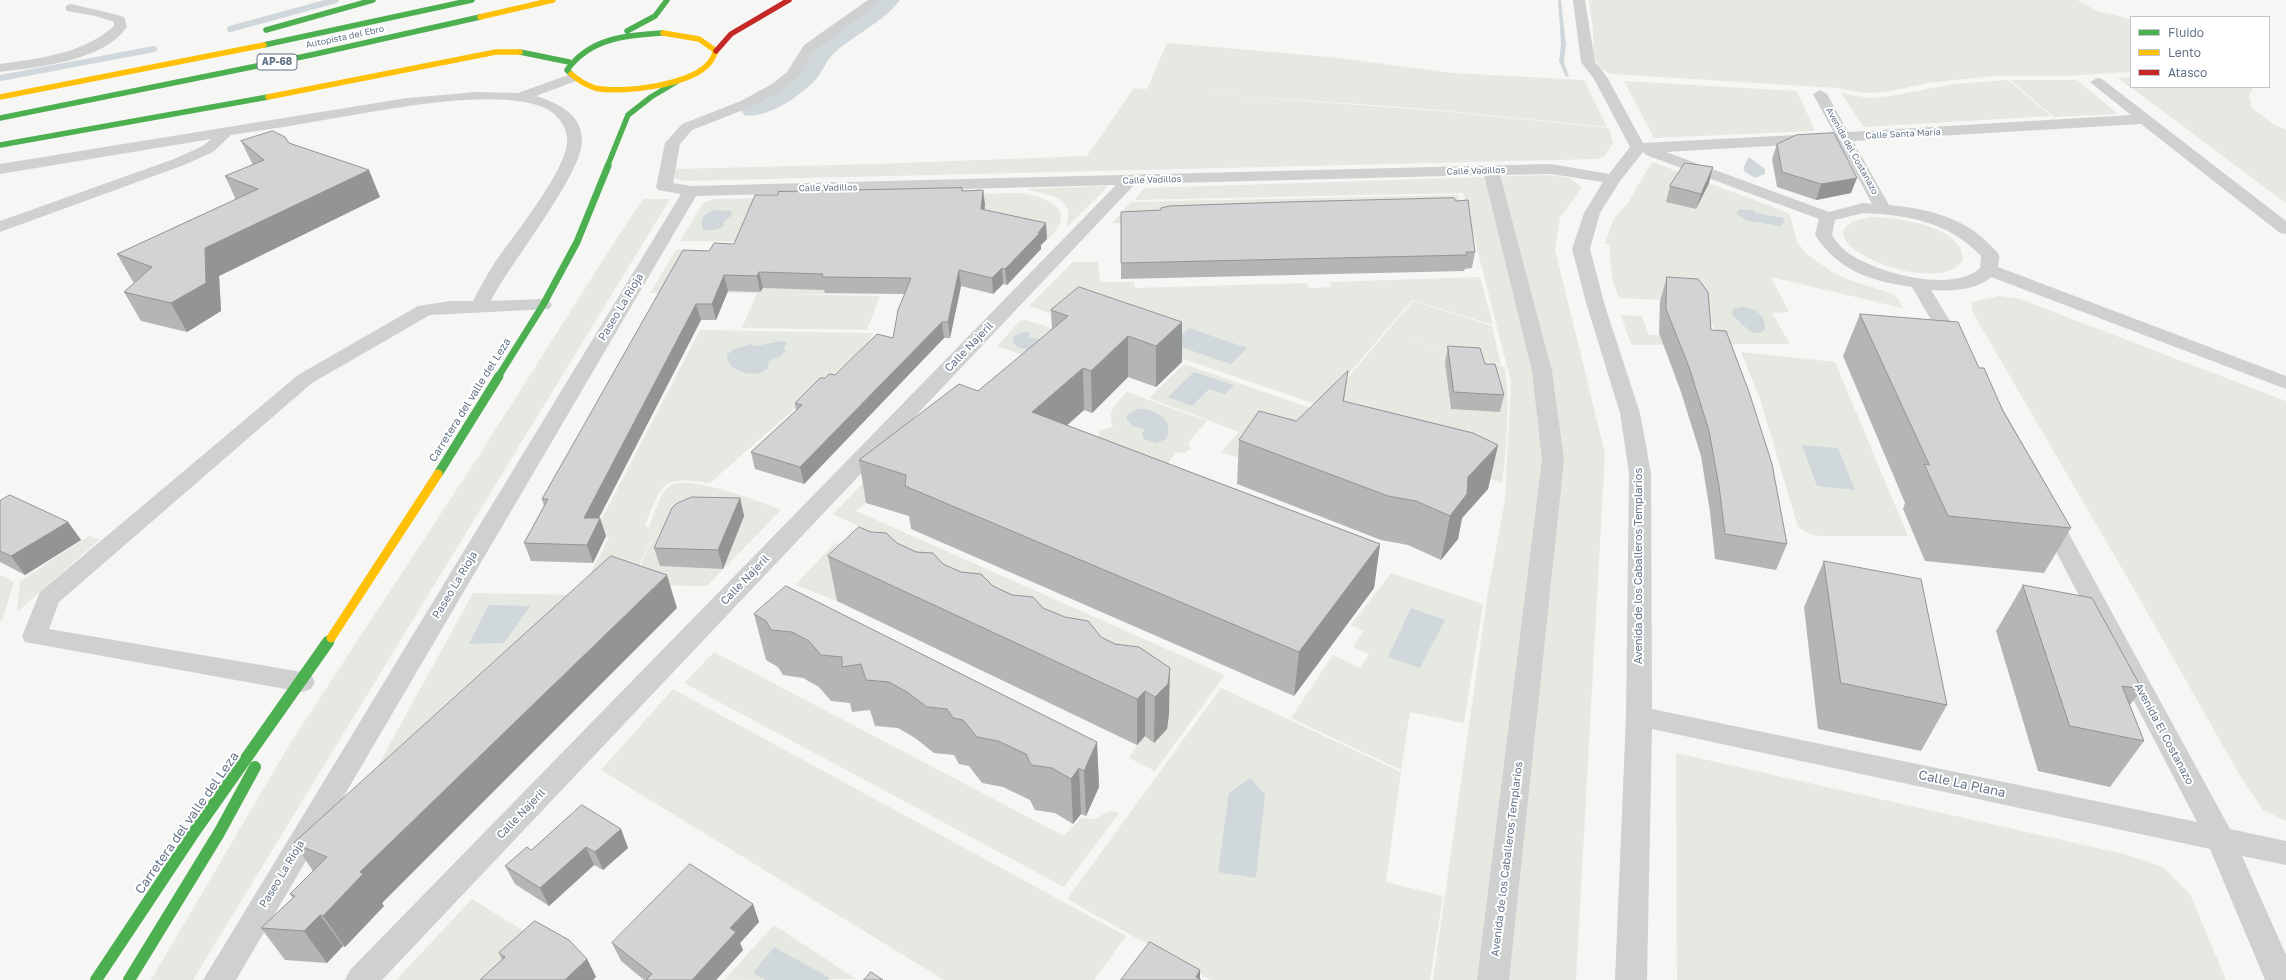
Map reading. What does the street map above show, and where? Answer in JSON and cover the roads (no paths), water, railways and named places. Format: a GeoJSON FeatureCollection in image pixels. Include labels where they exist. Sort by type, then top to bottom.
{"type":"FeatureCollection","features":[{"type":"Feature","properties":{"kind":"main road"},"geometry":{"type":"LineString","coordinates":[[254,33],[373,0]]}},
{"type":"Feature","properties":{"kind":"main road","name":"Autopista del Ebro"},"geometry":{"type":"LineString","coordinates":[[0,97],[247,48],[472,0]]}},
{"type":"Feature","properties":{"kind":"main road","name":"Autopista del Ebro"},"geometry":{"type":"LineString","coordinates":[[0,118],[303,56],[554,0]]}},
{"type":"Feature","properties":{"kind":"main road"},"geometry":{"type":"LineString","coordinates":[[667,0],[662,14],[650,21],[583,51],[569,62],[567,70],[571,78],[579,82],[603,88],[639,88],[676,82]]}},
{"type":"Feature","properties":{"kind":"main road"},"geometry":{"type":"LineString","coordinates":[[603,88],[621,102],[628,115],[651,97],[676,82],[702,70],[715,57],[716,51],[732,34],[789,0]]}},
{"type":"Feature","properties":{"kind":"main road"},"geometry":{"type":"LineString","coordinates":[[672,24],[710,43],[716,51]]}},
{"type":"Feature","properties":{"kind":"main road"},"geometry":{"type":"LineString","coordinates":[[606,41],[630,36],[663,33],[696,37]]}},
{"type":"Feature","properties":{"kind":"main road"},"geometry":{"type":"LineString","coordinates":[[0,145],[210,109],[496,52],[525,52],[569,62]]}},
{"type":"Feature","properties":{"kind":"main road"},"geometry":{"type":"LineString","coordinates":[[0,88],[160,55]]}},
{"type":"Feature","properties":{"kind":"main road","name":"Carretera del valle del Leza"},"geometry":{"type":"LineString","coordinates":[[96,980],[195,831],[302,682],[473,420],[543,305],[577,242],[628,115]]}},
{"type":"Feature","properties":{"kind":"main road","name":"Carretera del valle del Leza"},"geometry":{"type":"LineString","coordinates":[[268,744],[302,682]]}},
{"type":"Feature","properties":{"kind":"main road","name":"Carretera del valle del Leza"},"geometry":{"type":"LineString","coordinates":[[129,980],[219,833],[261,758]]}},
{"type":"Feature","properties":{"kind":"street","name":"Calle Vadillos"},"geometry":{"type":"LineString","coordinates":[[876,0],[809,48],[792,76],[777,87],[746,104],[687,127],[673,143],[664,187],[691,191],[1129,181],[1551,169],[1613,179]]}},
{"type":"Feature","properties":{"kind":"street"},"geometry":{"type":"LineString","coordinates":[[1579,0],[1583,11],[1585,54],[1591,69],[1600,77],[1638,147],[1828,217],[1863,208],[1883,209],[1924,215],[1955,226],[1977,240],[1990,255],[1989,270],[1977,280],[1953,285],[1919,284],[1884,276],[1855,264],[1834,251],[1824,235],[1828,217]]}},
{"type":"Feature","properties":{"kind":"street"},"geometry":{"type":"LineString","coordinates":[[0,68],[46,61],[81,52],[110,39],[121,27],[120,20],[114,17],[71,8]]}},
{"type":"Feature","properties":{"kind":"street"},"geometry":{"type":"LineString","coordinates":[[519,98],[571,78]]}},
{"type":"Feature","properties":{"kind":"street"},"geometry":{"type":"LineString","coordinates":[[2097,82],[2286,229]]}},
{"type":"Feature","properties":{"kind":"street","name":"Avenida del Costanazo"},"geometry":{"type":"LineString","coordinates":[[1820,94],[1883,209]]}},
{"type":"Feature","properties":{"kind":"street"},"geometry":{"type":"LineString","coordinates":[[0,169],[228,133],[407,102],[470,96],[519,98],[536,101],[558,108],[570,118],[575,138],[573,149],[562,174],[493,279],[479,307]]}},
{"type":"Feature","properties":{"kind":"street","name":"Calle Santa María"},"geometry":{"type":"LineString","coordinates":[[1638,147],[1660,148],[2145,120]]}},
{"type":"Feature","properties":{"kind":"street"},"geometry":{"type":"LineString","coordinates":[[0,227],[179,162],[208,149],[228,133]]}},
{"type":"Feature","properties":{"kind":"street","name":"Avenida de los Caballeros Templarios"},"geometry":{"type":"LineString","coordinates":[[1631,980],[1639,716],[1640,473],[1630,413],[1596,306],[1581,249],[1592,213],[1613,179],[1638,147]]}},
{"type":"Feature","properties":{"kind":"street","name":"Avenida de los Caballeros Templarios"},"geometry":{"type":"LineString","coordinates":[[1490,171],[1493,177],[1542,371],[1553,460],[1493,980]]}},
{"type":"Feature","properties":{"kind":"street","name":"Calle Najeril"},"geometry":{"type":"LineString","coordinates":[[361,980],[1129,181]]}},
{"type":"Feature","properties":{"kind":"street","name":"Paseo La Rioja"},"geometry":{"type":"LineString","coordinates":[[219,980],[691,191]]}},
{"type":"Feature","properties":{"kind":"street"},"geometry":{"type":"LineString","coordinates":[[1989,270],[2286,383]]}},
{"type":"Feature","properties":{"kind":"street"},"geometry":{"type":"LineString","coordinates":[[1919,284],[1966,364]]}},
{"type":"Feature","properties":{"kind":"street"},"geometry":{"type":"LineString","coordinates":[[302,682],[34,636],[49,598],[305,379],[425,310],[543,305]]}},
{"type":"Feature","properties":{"kind":"street","name":"Avenida El Costanazo"},"geometry":{"type":"LineString","coordinates":[[2038,495],[2220,838],[2281,980]]}},
{"type":"Feature","properties":{"kind":"street","name":"Calle La Plana"},"geometry":{"type":"LineString","coordinates":[[1639,716],[2220,838],[2286,854]]}},
{"type":"Feature","properties":{"kind":"waterway"},"geometry":{"type":"LineString","coordinates":[[230,29],[336,0]]}},
{"type":"Feature","properties":{"kind":"waterway"},"geometry":{"type":"LineString","coordinates":[[752,110],[784,95],[794,88],[810,72],[823,52],[890,0]]}},
{"type":"Feature","properties":{"kind":"waterway"},"geometry":{"type":"LineString","coordinates":[[0,78],[154,49]]}}]}
